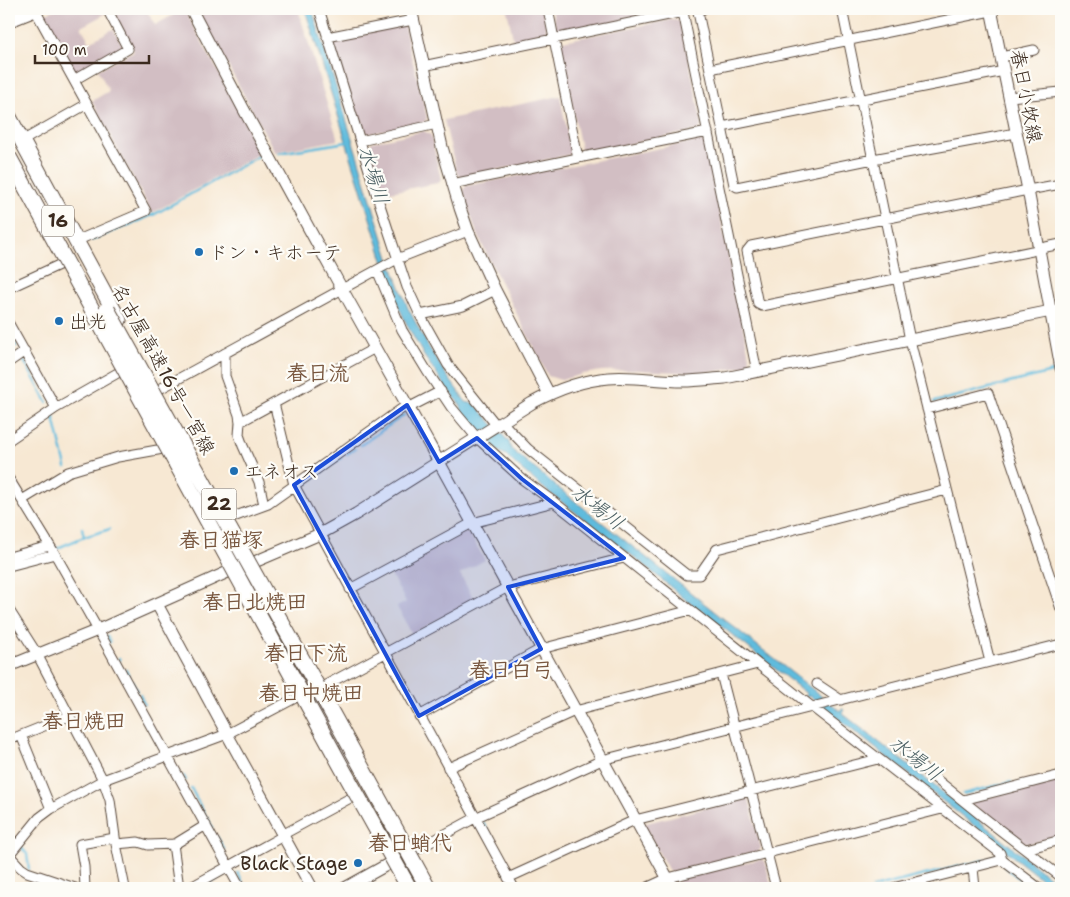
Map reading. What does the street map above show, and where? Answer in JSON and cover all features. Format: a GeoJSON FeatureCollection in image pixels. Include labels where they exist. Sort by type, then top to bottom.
{"type":"FeatureCollection","features":[{"type":"Feature","properties":{"kind":"highway","name":"22"},"geometry":{"type":"LineString","coordinates":[[9,117],[156,390],[412,852]]}},
{"type":"Feature","properties":{"kind":"highway","name":"名古屋高速16号一宮線"},"geometry":{"type":"LineString","coordinates":[[9,133],[428,888]]}},
{"type":"Feature","properties":{"kind":"highway","name":"名古屋高速16号一宮線"},"geometry":{"type":"LineString","coordinates":[[9,157],[409,888]]}},
{"type":"Feature","properties":{"kind":"highway","name":"22"},"geometry":{"type":"LineString","coordinates":[[9,169],[405,888]]}},
{"type":"Feature","properties":{"kind":"highway"},"geometry":{"type":"LineString","coordinates":[[118,329],[131,364],[336,739],[374,788],[433,888]]}},
{"type":"Feature","properties":{"kind":"highway"},"geometry":{"type":"LineString","coordinates":[[341,766],[356,778],[417,888]]}},
{"type":"Feature","properties":{"kind":"main road"},"geometry":{"type":"LineString","coordinates":[[9,21],[37,10]]}},
{"type":"Feature","properties":{"kind":"street"},"geometry":{"type":"LineString","coordinates":[[74,80],[128,49],[107,9]]}},
{"type":"Feature","properties":{"kind":"street"},"geometry":{"type":"LineString","coordinates":[[191,9],[342,289],[670,883]]}},
{"type":"Feature","properties":{"kind":"street"},"geometry":{"type":"LineString","coordinates":[[319,9],[395,260],[420,315],[448,365],[500,424],[528,449],[687,575],[699,575],[717,549],[947,490]]}},
{"type":"Feature","properties":{"kind":"street"},"geometry":{"type":"LineString","coordinates":[[548,9],[578,158]]}},
{"type":"Feature","properties":{"kind":"street"},"geometry":{"type":"LineString","coordinates":[[703,9],[698,12],[734,185],[737,187],[1016,133]]}},
{"type":"Feature","properties":{"kind":"street"},"geometry":{"type":"LineString","coordinates":[[842,9],[910,340],[990,662]]}},
{"type":"Feature","properties":{"kind":"street"},"geometry":{"type":"LineString","coordinates":[[37,10],[146,211],[76,241]]}},
{"type":"Feature","properties":{"kind":"street"},"geometry":{"type":"LineString","coordinates":[[710,69],[991,10]]}},
{"type":"Feature","properties":{"kind":"street","name":"春日小牧線"},"geometry":{"type":"LineString","coordinates":[[991,10],[1039,249],[1056,311],[1061,368]]}},
{"type":"Feature","properties":{"kind":"street"},"geometry":{"type":"LineString","coordinates":[[423,66],[685,11],[757,372]]}},
{"type":"Feature","properties":{"kind":"street"},"geometry":{"type":"LineString","coordinates":[[327,37],[412,14],[436,124],[452,184],[468,231],[495,290],[549,394]]}},
{"type":"Feature","properties":{"kind":"street"},"geometry":{"type":"LineString","coordinates":[[1001,56],[1034,50]]}},
{"type":"Feature","properties":{"kind":"street"},"geometry":{"type":"LineString","coordinates":[[722,127],[1004,71]]}},
{"type":"Feature","properties":{"kind":"street"},"geometry":{"type":"LineString","coordinates":[[1009,97],[1061,92]]}},
{"type":"Feature","properties":{"kind":"street"},"geometry":{"type":"LineString","coordinates":[[22,141],[87,104]]}},
{"type":"Feature","properties":{"kind":"street"},"geometry":{"type":"LineString","coordinates":[[360,141],[436,124]]}},
{"type":"Feature","properties":{"kind":"street"},"geometry":{"type":"LineString","coordinates":[[452,184],[708,132]]}},
{"type":"Feature","properties":{"kind":"street"},"geometry":{"type":"LineString","coordinates":[[1061,184],[750,246],[747,251],[758,304],[762,306],[1061,244]]}},
{"type":"Feature","properties":{"kind":"street"},"geometry":{"type":"LineString","coordinates":[[156,390],[395,260],[468,231]]}},
{"type":"Feature","properties":{"kind":"street"},"geometry":{"type":"LineString","coordinates":[[9,288],[61,264]]}},
{"type":"Feature","properties":{"kind":"street"},"geometry":{"type":"LineString","coordinates":[[379,269],[402,330],[426,371],[451,407],[477,438],[522,479],[554,502],[758,664],[814,706],[878,759],[1000,853],[1002,860],[1039,888]]}},
{"type":"Feature","properties":{"kind":"street"},"geometry":{"type":"LineString","coordinates":[[420,315],[463,306],[495,290]]}},
{"type":"Feature","properties":{"kind":"street"},"geometry":{"type":"LineString","coordinates":[[9,666],[98,630],[320,534],[356,514],[532,403],[570,386],[608,378],[623,377],[682,381],[725,378],[1056,311]]}},
{"type":"Feature","properties":{"kind":"street"},"geometry":{"type":"LineString","coordinates":[[9,324],[56,408]]}},
{"type":"Feature","properties":{"kind":"street"},"geometry":{"type":"LineString","coordinates":[[240,422],[375,348]]}},
{"type":"Feature","properties":{"kind":"street"},"geometry":{"type":"LineString","coordinates":[[9,362],[25,351]]}},
{"type":"Feature","properties":{"kind":"street"},"geometry":{"type":"LineString","coordinates":[[225,352],[225,376],[239,415],[239,435],[259,482],[264,505]]}},
{"type":"Feature","properties":{"kind":"street"},"geometry":{"type":"LineString","coordinates":[[9,440],[56,408],[121,371]]}},
{"type":"Feature","properties":{"kind":"street"},"geometry":{"type":"LineString","coordinates":[[228,519],[264,505],[408,406],[441,391]]}},
{"type":"Feature","properties":{"kind":"street"},"geometry":{"type":"LineString","coordinates":[[927,409],[988,393],[1061,610]]}},
{"type":"Feature","properties":{"kind":"street"},"geometry":{"type":"LineString","coordinates":[[274,403],[294,485],[514,888]]}},
{"type":"Feature","properties":{"kind":"street"},"geometry":{"type":"LineString","coordinates":[[22,500],[68,472],[118,458],[163,449]]}},
{"type":"Feature","properties":{"kind":"street"},"geometry":{"type":"LineString","coordinates":[[9,479],[55,554],[98,630],[240,888]]}},
{"type":"Feature","properties":{"kind":"street"},"geometry":{"type":"LineString","coordinates":[[350,589],[472,523],[554,502]]}},
{"type":"Feature","properties":{"kind":"street"},"geometry":{"type":"LineString","coordinates":[[9,557],[49,546]]}},
{"type":"Feature","properties":{"kind":"street"},"geometry":{"type":"LineString","coordinates":[[9,566],[55,554]]}},
{"type":"Feature","properties":{"kind":"street"},"geometry":{"type":"LineString","coordinates":[[322,687],[508,587],[624,558]]}},
{"type":"Feature","properties":{"kind":"street"},"geometry":{"type":"LineString","coordinates":[[157,604],[312,888]]}},
{"type":"Feature","properties":{"kind":"street"},"geometry":{"type":"LineString","coordinates":[[9,610],[37,654],[104,780],[110,800],[125,888]]}},
{"type":"Feature","properties":{"kind":"street"},"geometry":{"type":"LineString","coordinates":[[419,716],[541,649],[691,610]]}},
{"type":"Feature","properties":{"kind":"street"},"geometry":{"type":"LineString","coordinates":[[345,888],[475,818],[602,760],[1061,644]]}},
{"type":"Feature","properties":{"kind":"street"},"geometry":{"type":"LineString","coordinates":[[448,768],[575,711],[758,664]]}},
{"type":"Feature","properties":{"kind":"street"},"geometry":{"type":"LineString","coordinates":[[721,674],[776,888]]}},
{"type":"Feature","properties":{"kind":"street"},"geometry":{"type":"LineString","coordinates":[[817,684],[840,700]]}},
{"type":"Feature","properties":{"kind":"street"},"geometry":{"type":"LineString","coordinates":[[71,888],[27,872],[9,855],[40,818],[51,809],[104,780],[227,734],[299,696]]}},
{"type":"Feature","properties":{"kind":"street"},"geometry":{"type":"LineString","coordinates":[[9,740],[69,716]]}},
{"type":"Feature","properties":{"kind":"street"},"geometry":{"type":"LineString","coordinates":[[20,735],[51,809]]}},
{"type":"Feature","properties":{"kind":"street"},"geometry":{"type":"LineString","coordinates":[[904,754],[1061,877]]}},
{"type":"Feature","properties":{"kind":"street"},"geometry":{"type":"LineString","coordinates":[[508,878],[636,820],[878,759]]}},
{"type":"Feature","properties":{"kind":"street"},"geometry":{"type":"LineString","coordinates":[[963,800],[1061,775]]}},
{"type":"Feature","properties":{"kind":"street"},"geometry":{"type":"LineString","coordinates":[[189,888],[354,796]]}},
{"type":"Feature","properties":{"kind":"street"},"geometry":{"type":"LineString","coordinates":[[646,888],[670,883],[767,853],[942,808]]}},
{"type":"Feature","properties":{"kind":"street"},"geometry":{"type":"LineString","coordinates":[[85,888],[80,844],[116,841],[138,842],[148,845],[173,844],[206,825]]}},
{"type":"Feature","properties":{"kind":"street"},"geometry":{"type":"LineString","coordinates":[[9,835],[16,847]]}},
{"type":"Feature","properties":{"kind":"street"},"geometry":{"type":"LineString","coordinates":[[1026,849],[1061,840]]}},
{"type":"Feature","properties":{"kind":"street"},"geometry":{"type":"LineString","coordinates":[[173,844],[179,888]]}},
{"type":"Feature","properties":{"kind":"street"},"geometry":{"type":"LineString","coordinates":[[893,888],[1002,860]]}},
{"type":"Feature","properties":{"kind":"street"},"geometry":{"type":"LineString","coordinates":[[973,868],[976,888]]}},
{"type":"Feature","properties":{"kind":"highlighted area"},"geometry":{"type":"Polygon","coordinates":[[[407,405],[439,462],[477,438],[522,479],[624,558],[508,587],[541,649],[419,716],[294,485],[407,405]]]}},
{"type":"Feature","properties":{"kind":"shaded area"},"geometry":{"type":"Polygon","coordinates":[[[57,9],[102,9],[105,14],[81,27],[90,42],[113,29],[123,46],[122,49],[75,73],[44,16],[46,13],[57,9]]]}},
{"type":"Feature","properties":{"kind":"shaded area"},"geometry":{"type":"Polygon","coordinates":[[[111,9],[146,9],[155,25],[184,9],[262,152],[152,213],[92,101],[109,91],[98,70],[134,51],[111,9]]]}},
{"type":"Feature","properties":{"kind":"shaded area"},"geometry":{"type":"Polygon","coordinates":[[[197,9],[298,9],[338,140],[275,152],[197,9]]]}},
{"type":"Feature","properties":{"kind":"shaded area"},"geometry":{"type":"Polygon","coordinates":[[[543,9],[547,32],[544,37],[514,43],[507,10],[543,9]]]}},
{"type":"Feature","properties":{"kind":"shaded area"},"geometry":{"type":"Polygon","coordinates":[[[552,9],[675,9],[560,33],[556,31],[552,9]]]}},
{"type":"Feature","properties":{"kind":"shaded area"},"geometry":{"type":"Polygon","coordinates":[[[675,19],[681,22],[702,124],[699,130],[585,153],[581,149],[560,46],[563,41],[675,19]]]}},
{"type":"Feature","properties":{"kind":"shaded area"},"geometry":{"type":"Polygon","coordinates":[[[404,23],[427,118],[424,123],[360,134],[331,41],[404,23]]]}},
{"type":"Feature","properties":{"kind":"shaded area"},"geometry":{"type":"Polygon","coordinates":[[[560,96],[571,151],[569,155],[462,177],[457,174],[444,120],[560,96]]]}},
{"type":"Feature","properties":{"kind":"shaded area"},"geometry":{"type":"Polygon","coordinates":[[[424,131],[431,135],[441,180],[438,183],[383,192],[369,148],[372,142],[424,131]]]}},
{"type":"Feature","properties":{"kind":"shaded area"},"geometry":{"type":"Polygon","coordinates":[[[702,140],[705,142],[750,361],[747,366],[694,373],[637,370],[601,371],[561,380],[548,376],[475,228],[463,191],[466,186],[702,140]]]}},
{"type":"Feature","properties":{"kind":"shaded area"},"geometry":{"type":"Polygon","coordinates":[[[466,531],[485,560],[460,574],[474,600],[412,634],[397,607],[406,602],[390,573],[466,531]]]}},
{"type":"Feature","properties":{"kind":"shaded area"},"geometry":{"type":"Polygon","coordinates":[[[1061,779],[1061,835],[1028,844],[1021,842],[972,804],[973,800],[1061,779]]]}},
{"type":"Feature","properties":{"kind":"shaded area"},"geometry":{"type":"Polygon","coordinates":[[[746,798],[749,799],[761,848],[759,851],[673,873],[669,871],[644,826],[646,823],[746,798]]]}},
{"type":"Feature","properties":{"kind":"shaded area"},"geometry":{"type":"Polygon","coordinates":[[[761,859],[765,861],[772,888],[678,888],[676,885],[680,878],[761,859]]]}},
{"type":"Feature","properties":{"kind":"water"},"geometry":{"type":"Polygon","coordinates":[[[305,9],[312,9],[389,258],[408,308],[428,346],[466,402],[475,404],[509,442],[511,449],[546,478],[840,711],[842,708],[844,710],[842,713],[955,802],[957,800],[958,804],[1061,886],[1061,888],[1053,888],[1002,848],[999,848],[1000,846],[809,696],[805,696],[807,694],[691,604],[651,570],[546,490],[506,455],[496,450],[462,414],[461,406],[449,391],[447,393],[445,391],[447,389],[424,356],[397,303],[305,9]]]}},
{"type":"Feature","properties":{"kind":"waterway"},"geometry":{"type":"LineString","coordinates":[[279,153],[347,142]]}},
{"type":"Feature","properties":{"kind":"waterway"},"geometry":{"type":"LineString","coordinates":[[92,240],[155,214],[261,155]]}},
{"type":"Feature","properties":{"kind":"waterway"},"geometry":{"type":"LineString","coordinates":[[9,334],[16,346]]}},
{"type":"Feature","properties":{"kind":"waterway"},"geometry":{"type":"LineString","coordinates":[[24,361],[47,402]]}},
{"type":"Feature","properties":{"kind":"waterway"},"geometry":{"type":"LineString","coordinates":[[934,402],[1056,371]]}},
{"type":"Feature","properties":{"kind":"waterway"},"geometry":{"type":"LineString","coordinates":[[53,414],[66,467]]}},
{"type":"Feature","properties":{"kind":"waterway"},"geometry":{"type":"LineString","coordinates":[[361,445],[404,415]]}},
{"type":"Feature","properties":{"kind":"waterway"},"geometry":{"type":"LineString","coordinates":[[347,454],[355,449]]}},
{"type":"Feature","properties":{"kind":"waterway"},"geometry":{"type":"LineString","coordinates":[[299,488],[341,458]]}},
{"type":"Feature","properties":{"kind":"waterway"},"geometry":{"type":"LineString","coordinates":[[285,497],[292,493]]}},
{"type":"Feature","properties":{"kind":"waterway"},"geometry":{"type":"LineString","coordinates":[[82,528],[84,537]]}},
{"type":"Feature","properties":{"kind":"waterway"},"geometry":{"type":"LineString","coordinates":[[55,549],[110,529]]}},
{"type":"Feature","properties":{"kind":"waterway"},"geometry":{"type":"LineString","coordinates":[[25,557],[50,550]]}},
{"type":"Feature","properties":{"kind":"waterway"},"geometry":{"type":"LineString","coordinates":[[107,636],[110,642]]}},
{"type":"Feature","properties":{"kind":"waterway"},"geometry":{"type":"LineString","coordinates":[[126,670],[129,676]]}},
{"type":"Feature","properties":{"kind":"waterway"},"geometry":{"type":"LineString","coordinates":[[132,681],[137,691]]}},
{"type":"Feature","properties":{"kind":"waterway"},"geometry":{"type":"LineString","coordinates":[[140,695],[144,704]]}},
{"type":"Feature","properties":{"kind":"waterway"},"geometry":{"type":"LineString","coordinates":[[184,776],[186,780]]}},
{"type":"Feature","properties":{"kind":"waterway"},"geometry":{"type":"LineString","coordinates":[[963,794],[1011,782]]}},
{"type":"Feature","properties":{"kind":"waterway"},"geometry":{"type":"LineString","coordinates":[[191,788],[205,815]]}},
{"type":"Feature","properties":{"kind":"waterway"},"geometry":{"type":"LineString","coordinates":[[207,817],[212,827]]}},
{"type":"Feature","properties":{"kind":"waterway"},"geometry":{"type":"LineString","coordinates":[[483,822],[493,840]]}},
{"type":"Feature","properties":{"kind":"waterway"},"geometry":{"type":"LineString","coordinates":[[217,837],[224,849]]}},
{"type":"Feature","properties":{"kind":"waterway"},"geometry":{"type":"LineString","coordinates":[[20,846],[27,854],[29,869]]}},
{"type":"Feature","properties":{"kind":"waterway"},"geometry":{"type":"LineString","coordinates":[[496,846],[509,870]]}},
{"type":"Feature","properties":{"kind":"waterway"},"geometry":{"type":"LineString","coordinates":[[872,888],[993,858],[995,855]]}},
{"type":"Feature","properties":{"kind":"waterway"},"geometry":{"type":"LineString","coordinates":[[1005,867],[1031,888]]}},
{"type":"Feature","properties":{"kind":"waterway"},"geometry":{"type":"LineString","coordinates":[[238,873],[243,883]]}},
{"type":"Feature","properties":{"kind":"waterway"},"geometry":{"type":"LineString","coordinates":[[200,888],[224,875]]}},
{"type":"Feature","properties":{"kind":"place","name":"ドン・キホーテ"},"geometry":{"type":"Point","coordinates":[199,252]}},
{"type":"Feature","properties":{"kind":"place","name":"出光"},"geometry":{"type":"Point","coordinates":[59,321]}},
{"type":"Feature","properties":{"kind":"place","name":"エネオス"},"geometry":{"type":"Point","coordinates":[234,471]}},
{"type":"Feature","properties":{"kind":"place","name":"Black Stage"},"geometry":{"type":"Point","coordinates":[358,863]}},
{"type":"Feature","properties":{"kind":"district","name":"春日流"},"geometry":{"type":"Point","coordinates":[318,373]}},
{"type":"Feature","properties":{"kind":"district","name":"春日猫塚"},"geometry":{"type":"Point","coordinates":[221,540]}},
{"type":"Feature","properties":{"kind":"district","name":"春日北焼田"},"geometry":{"type":"Point","coordinates":[255,602]}},
{"type":"Feature","properties":{"kind":"district","name":"春日下流"},"geometry":{"type":"Point","coordinates":[306,653]}},
{"type":"Feature","properties":{"kind":"district","name":"春日白弓"},"geometry":{"type":"Point","coordinates":[511,670]}},
{"type":"Feature","properties":{"kind":"district","name":"春日中焼田"},"geometry":{"type":"Point","coordinates":[311,693]}},
{"type":"Feature","properties":{"kind":"district","name":"春日焼田"},"geometry":{"type":"Point","coordinates":[84,721]}},
{"type":"Feature","properties":{"kind":"district","name":"春日蛸代"},"geometry":{"type":"Point","coordinates":[410,843]}},
{"type":"Feature","properties":{"kind":"water label","name":"水場川"},"geometry":{"type":"Point","coordinates":[374,175]}},
{"type":"Feature","properties":{"kind":"water label","name":"水場川"},"geometry":{"type":"Point","coordinates":[598,507]}},
{"type":"Feature","properties":{"kind":"water label","name":"水場川"},"geometry":{"type":"Point","coordinates":[916,758]}}]}
